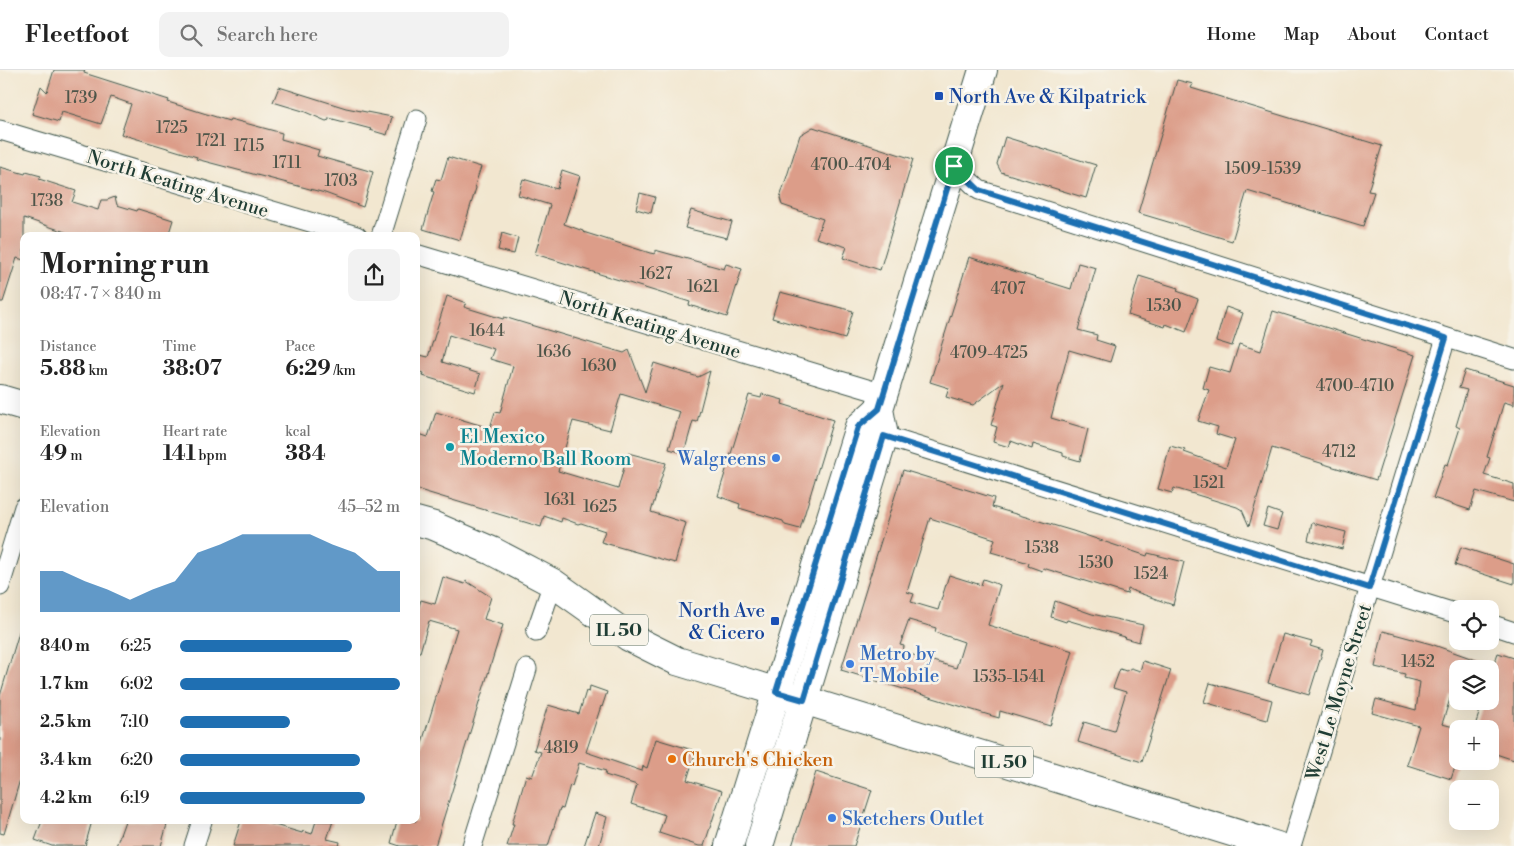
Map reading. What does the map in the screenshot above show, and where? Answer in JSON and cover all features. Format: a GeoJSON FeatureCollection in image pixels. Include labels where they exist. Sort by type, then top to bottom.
{"type":"FeatureCollection","features":[{"type":"Feature","properties":{"kind":"main road"},"geometry":{"type":"LineString","coordinates":[[759,846],[884,436],[881,402],[983,70]]}},
{"type":"Feature","properties":{"kind":"main road"},"geometry":{"type":"LineString","coordinates":[[0,399],[20,405]]}},
{"type":"Feature","properties":{"kind":"main road"},"geometry":{"type":"LineString","coordinates":[[728,846],[858,427],[881,402]]}},
{"type":"Feature","properties":{"kind":"main road","name":"IL 50"},"geometry":{"type":"LineString","coordinates":[[420,522],[434,526],[492,551],[553,583],[629,637],[677,661],[1277,846]]}},
{"type":"Feature","properties":{"kind":"street"},"geometry":{"type":"LineString","coordinates":[[382,232],[416,119]]}},
{"type":"Feature","properties":{"kind":"street","name":"North Keating Avenue"},"geometry":{"type":"LineString","coordinates":[[0,130],[344,232]]}},
{"type":"Feature","properties":{"kind":"street"},"geometry":{"type":"LineString","coordinates":[[954,166],[979,190],[1514,359]]}},
{"type":"Feature","properties":{"kind":"street","name":"North Keating Avenue"},"geometry":{"type":"LineString","coordinates":[[420,255],[881,402]]}},
{"type":"Feature","properties":{"kind":"street","name":"West Le Moyne Street"},"geometry":{"type":"LineString","coordinates":[[1291,846],[1446,338]]}},
{"type":"Feature","properties":{"kind":"street"},"geometry":{"type":"LineString","coordinates":[[884,436],[1449,611]]}},
{"type":"Feature","properties":{"kind":"street"},"geometry":{"type":"LineString","coordinates":[[0,586],[20,520]]}},
{"type":"Feature","properties":{"kind":"street"},"geometry":{"type":"LineString","coordinates":[[536,632],[553,583]]}},
{"type":"Feature","properties":{"kind":"street"},"geometry":{"type":"LineString","coordinates":[[1499,627],[1514,632]]}},
{"type":"Feature","properties":{"kind":"street"},"geometry":{"type":"LineString","coordinates":[[472,846],[527,668]]}},
{"type":"Feature","properties":{"kind":"street"},"geometry":{"type":"LineString","coordinates":[[194,846],[201,824]]}},
{"type":"Feature","properties":{"kind":"building"},"geometry":{"type":"Polygon","coordinates":[[[54,70],[85,70],[84,73],[169,100],[168,102],[229,121],[230,119],[282,133],[281,139],[319,150],[317,156],[373,172],[363,207],[325,193],[196,159],[197,157],[121,134],[131,104],[111,97],[101,124],[62,112],[59,122],[32,114],[41,86],[47,92],[54,70]]]}},
{"type":"Feature","properties":{"kind":"building"},"geometry":{"type":"Polygon","coordinates":[[[1177,80],[1193,84],[1191,88],[1382,146],[1368,191],[1374,192],[1363,226],[1247,191],[1232,241],[1138,213],[1177,80]]]}},
{"type":"Feature","properties":{"kind":"building"},"geometry":{"type":"Polygon","coordinates":[[[279,87],[346,108],[392,117],[387,135],[329,118],[326,121],[303,111],[273,102],[279,87]]]}},
{"type":"Feature","properties":{"kind":"building"},"geometry":{"type":"Polygon","coordinates":[[[813,127],[913,159],[880,270],[843,258],[847,247],[816,238],[823,219],[782,205],[780,198],[800,135],[813,127]]]}},
{"type":"Feature","properties":{"kind":"building"},"geometry":{"type":"Polygon","coordinates":[[[1005,137],[1096,165],[1086,198],[1001,172],[997,164],[1005,137]]]}},
{"type":"Feature","properties":{"kind":"building"},"geometry":{"type":"Polygon","coordinates":[[[448,157],[481,167],[460,240],[423,229],[436,179],[441,180],[448,157]]]}},
{"type":"Feature","properties":{"kind":"building"},"geometry":{"type":"Polygon","coordinates":[[[0,167],[41,176],[39,179],[76,191],[72,202],[98,210],[101,200],[115,197],[117,205],[137,211],[138,209],[173,220],[169,232],[65,232],[24,218],[24,232],[20,232],[20,259],[17,258],[3,302],[0,302],[0,167]]]}},
{"type":"Feature","properties":{"kind":"building"},"geometry":{"type":"Polygon","coordinates":[[[562,170],[580,176],[564,224],[583,232],[650,253],[655,254],[655,250],[724,269],[726,264],[742,269],[727,317],[689,305],[690,302],[535,254],[550,205],[518,195],[523,179],[557,189],[562,170]]]}},
{"type":"Feature","properties":{"kind":"building"},"geometry":{"type":"Polygon","coordinates":[[[640,193],[655,197],[651,213],[636,209],[640,193]]]}},
{"type":"Feature","properties":{"kind":"building"},"geometry":{"type":"Polygon","coordinates":[[[691,210],[732,222],[727,238],[685,228],[691,210]]]}},
{"type":"Feature","properties":{"kind":"building"},"geometry":{"type":"Polygon","coordinates":[[[502,233],[518,238],[514,254],[498,250],[502,233]]]}},
{"type":"Feature","properties":{"kind":"building"},"geometry":{"type":"Polygon","coordinates":[[[969,257],[1071,289],[1078,263],[1096,268],[1078,330],[1097,335],[1096,340],[1115,346],[1110,362],[1069,350],[1051,418],[1088,429],[1080,461],[1063,456],[1063,453],[1033,444],[1032,449],[1011,441],[1009,447],[993,442],[997,427],[991,425],[1004,382],[973,405],[946,397],[949,388],[930,382],[969,257]]]}},
{"type":"Feature","properties":{"kind":"building"},"geometry":{"type":"Polygon","coordinates":[[[1139,276],[1178,288],[1177,291],[1198,299],[1186,332],[1166,324],[1165,327],[1128,315],[1139,276]]]}},
{"type":"Feature","properties":{"kind":"building"},"geometry":{"type":"Polygon","coordinates":[[[780,292],[853,311],[845,339],[772,318],[780,292]]]}},
{"type":"Feature","properties":{"kind":"building"},"geometry":{"type":"Polygon","coordinates":[[[447,296],[466,303],[464,307],[503,319],[504,317],[624,353],[629,350],[645,392],[654,363],[698,377],[710,371],[697,422],[693,421],[684,453],[669,449],[680,412],[621,394],[610,430],[573,421],[558,471],[618,489],[628,453],[666,463],[651,512],[686,523],[675,563],[601,542],[605,531],[581,523],[578,524],[562,518],[561,522],[544,516],[541,527],[420,490],[420,434],[428,437],[436,412],[490,428],[495,412],[500,413],[513,366],[490,359],[494,349],[449,335],[442,362],[480,374],[475,392],[423,376],[424,373],[420,372],[420,355],[428,357],[447,296]]]}},
{"type":"Feature","properties":{"kind":"building"},"geometry":{"type":"Polygon","coordinates":[[[1226,307],[1243,313],[1232,346],[1216,341],[1226,307]]]}},
{"type":"Feature","properties":{"kind":"building"},"geometry":{"type":"Polygon","coordinates":[[[1273,311],[1415,355],[1376,480],[1272,448],[1249,526],[1242,510],[1237,507],[1174,488],[1172,493],[1158,489],[1170,446],[1185,450],[1184,452],[1226,467],[1235,440],[1216,434],[1218,427],[1198,421],[1209,390],[1203,388],[1209,367],[1230,373],[1239,344],[1261,351],[1273,311]]]}},
{"type":"Feature","properties":{"kind":"building"},"geometry":{"type":"Polygon","coordinates":[[[1465,370],[1514,385],[1514,405],[1504,402],[1487,457],[1490,458],[1484,475],[1514,484],[1514,502],[1476,491],[1470,510],[1433,498],[1445,464],[1448,465],[1460,428],[1456,426],[1467,390],[1459,388],[1465,370]]]}},
{"type":"Feature","properties":{"kind":"building","name":"Walgreens"},"geometry":{"type":"Polygon","coordinates":[[[762,394],[783,400],[782,404],[833,420],[800,529],[785,525],[783,521],[739,508],[740,504],[718,496],[749,395],[761,398],[762,394]]]}},
{"type":"Feature","properties":{"kind":"building"},"geometry":{"type":"Polygon","coordinates":[[[903,470],[994,498],[992,507],[1073,531],[1147,556],[1148,553],[1184,562],[1173,605],[1128,589],[1127,594],[1043,568],[1042,571],[1028,566],[1029,563],[991,552],[995,539],[930,518],[907,592],[914,594],[911,602],[938,610],[949,575],[981,585],[983,579],[1000,585],[988,625],[1073,651],[1050,726],[1000,711],[999,718],[841,670],[903,470]],[[909,620],[900,645],[904,646],[903,652],[956,668],[964,642],[935,632],[936,628],[909,620]]]}},
{"type":"Feature","properties":{"kind":"building"},"geometry":{"type":"Polygon","coordinates":[[[1268,509],[1282,514],[1277,530],[1263,526],[1268,509]]]}},
{"type":"Feature","properties":{"kind":"building"},"geometry":{"type":"Polygon","coordinates":[[[1312,523],[1346,532],[1342,549],[1308,540],[1312,523]]]}},
{"type":"Feature","properties":{"kind":"building"},"geometry":{"type":"Polygon","coordinates":[[[1461,547],[1514,564],[1514,584],[1455,565],[1461,547]]]}},
{"type":"Feature","properties":{"kind":"building"},"geometry":{"type":"Polygon","coordinates":[[[443,577],[465,584],[466,581],[491,597],[484,619],[503,625],[435,846],[400,846],[391,843],[396,824],[420,824],[420,749],[457,629],[429,621],[420,652],[421,600],[435,604],[443,577]]]}},
{"type":"Feature","properties":{"kind":"building"},"geometry":{"type":"Polygon","coordinates":[[[1055,601],[1092,614],[1143,625],[1139,642],[1051,617],[1055,601]]]}},
{"type":"Feature","properties":{"kind":"building"},"geometry":{"type":"Polygon","coordinates":[[[20,629],[20,780],[4,834],[0,833],[0,696],[20,629]]]}},
{"type":"Feature","properties":{"kind":"building"},"geometry":{"type":"Polygon","coordinates":[[[1383,631],[1431,644],[1476,660],[1449,660],[1449,702],[1442,724],[1449,726],[1449,770],[1454,770],[1451,779],[1407,765],[1419,726],[1372,713],[1376,699],[1416,710],[1420,682],[1404,678],[1405,674],[1375,667],[1383,631]]]}},
{"type":"Feature","properties":{"kind":"building"},"geometry":{"type":"Polygon","coordinates":[[[1283,634],[1312,642],[1310,646],[1323,650],[1309,695],[1268,683],[1283,634]]]}},
{"type":"Feature","properties":{"kind":"building"},"geometry":{"type":"Polygon","coordinates":[[[1498,653],[1514,658],[1514,760],[1499,755],[1499,720],[1477,720],[1480,710],[1499,710],[1499,660],[1495,660],[1498,653]]]}},
{"type":"Feature","properties":{"kind":"building"},"geometry":{"type":"Polygon","coordinates":[[[1143,661],[1171,670],[1142,762],[1078,742],[1084,722],[1114,731],[1126,692],[1113,688],[1120,669],[1126,671],[1131,668],[1140,671],[1143,661]]]}},
{"type":"Feature","properties":{"kind":"building"},"geometry":{"type":"Polygon","coordinates":[[[1210,683],[1272,700],[1267,720],[1204,702],[1210,683]]]}},
{"type":"Feature","properties":{"kind":"building"},"geometry":{"type":"Polygon","coordinates":[[[590,686],[607,692],[586,752],[642,771],[643,766],[647,768],[656,739],[696,751],[687,780],[722,791],[704,846],[659,833],[665,815],[631,804],[637,785],[605,775],[606,771],[579,763],[563,809],[560,808],[548,846],[507,846],[526,775],[532,777],[541,752],[534,750],[548,705],[579,714],[586,691],[589,692],[590,686]]]}},
{"type":"Feature","properties":{"kind":"building","name":"Sketchers Outlet"},"geometry":{"type":"Polygon","coordinates":[[[816,772],[872,790],[854,846],[792,846],[816,772]]]}},
{"type":"Feature","properties":{"kind":"building"},"geometry":{"type":"Polygon","coordinates":[[[595,813],[607,817],[599,846],[584,846],[595,813]]]}},
{"type":"Feature","properties":{"kind":"building"},"geometry":{"type":"Polygon","coordinates":[[[41,824],[91,824],[85,846],[52,846],[35,840],[41,824]]]}},
{"type":"Feature","properties":{"kind":"building"},"geometry":{"type":"Polygon","coordinates":[[[124,824],[167,824],[161,846],[116,846],[124,824]]]}},
{"type":"Feature","properties":{"kind":"building"},"geometry":{"type":"Polygon","coordinates":[[[240,824],[271,824],[312,834],[315,824],[332,824],[327,839],[340,842],[339,846],[233,846],[240,824]]]}},
{"type":"Feature","properties":{"kind":"place","name":"North Ave & Kilpatrick"},"geometry":{"type":"Point","coordinates":[939,96]}},
{"type":"Feature","properties":{"kind":"place","name":"El Mexico Moderno Ball Room"},"geometry":{"type":"Point","coordinates":[450,447]}},
{"type":"Feature","properties":{"kind":"place","name":"Walgreens"},"geometry":{"type":"Point","coordinates":[776,458]}},
{"type":"Feature","properties":{"kind":"place","name":"North Ave & Cicero"},"geometry":{"type":"Point","coordinates":[775,621]}},
{"type":"Feature","properties":{"kind":"place","name":"Metro by T-Mobile"},"geometry":{"type":"Point","coordinates":[850,664]}},
{"type":"Feature","properties":{"kind":"place","name":"Church's Chicken"},"geometry":{"type":"Point","coordinates":[672,759]}},
{"type":"Feature","properties":{"kind":"place","name":"Sketchers Outlet"},"geometry":{"type":"Point","coordinates":[832,818]}},
{"type":"Feature","properties":{"kind":"route"},"geometry":{"type":"LineString","coordinates":[[954,166],[979,190],[1446,338],[1369,588],[884,436],[804,700],[776,692],[858,427],[879,409],[954,166]]}}]}
